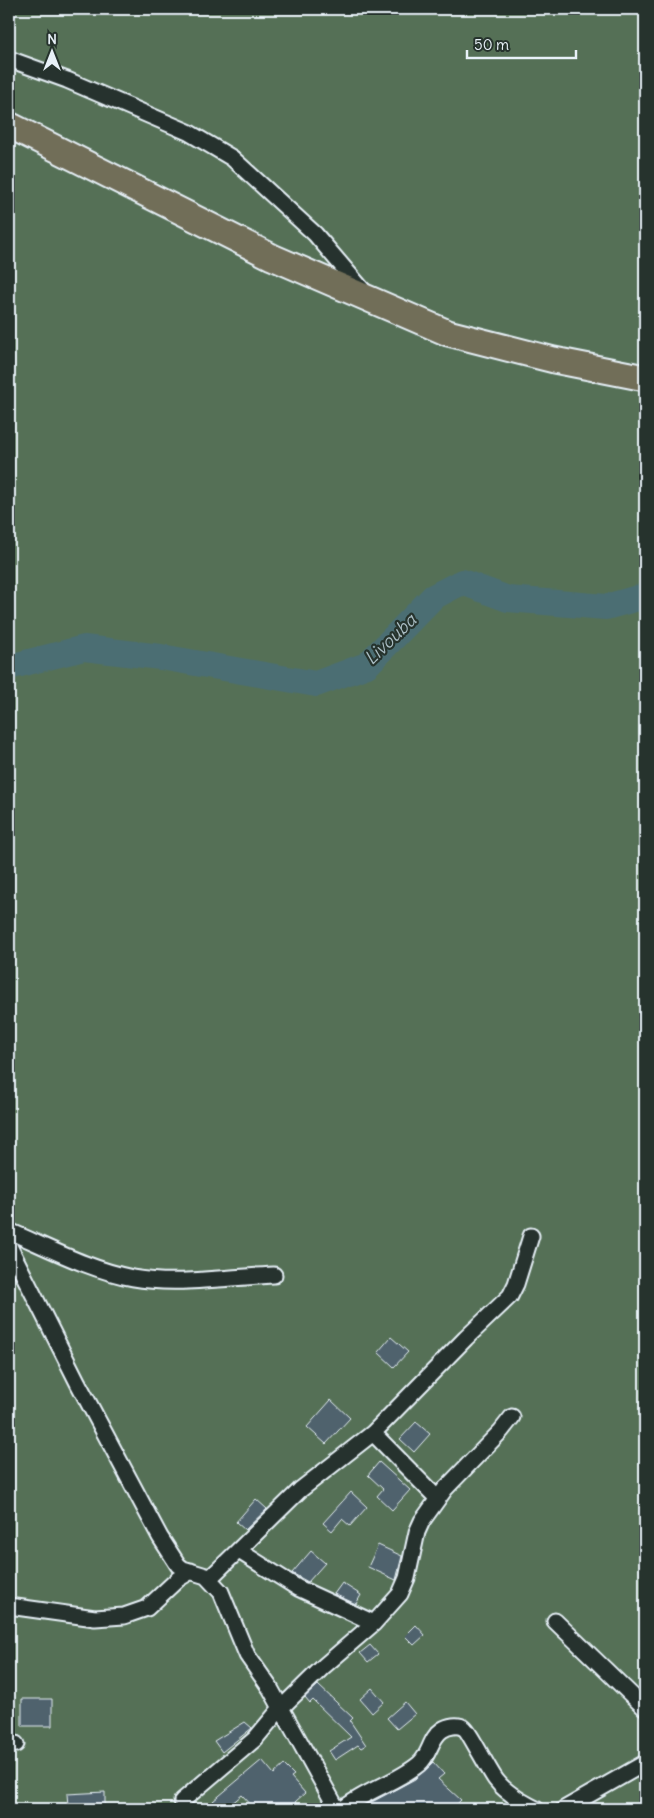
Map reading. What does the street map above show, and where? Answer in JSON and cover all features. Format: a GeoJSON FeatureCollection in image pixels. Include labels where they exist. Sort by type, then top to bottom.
{"type":"FeatureCollection","features":[{"type":"Feature","properties":{"kind":"highway"},"geometry":{"type":"LineString","coordinates":[[9,125],[272,257],[448,333],[554,360],[645,378]]}},
{"type":"Feature","properties":{"kind":"street"},"geometry":{"type":"LineString","coordinates":[[9,59],[67,80],[188,132],[232,158],[315,234],[373,302]]}},
{"type":"Feature","properties":{"kind":"street"},"geometry":{"type":"LineString","coordinates":[[9,1231],[99,1270],[134,1278],[168,1281],[274,1275]]}},
{"type":"Feature","properties":{"kind":"street"},"geometry":{"type":"LineString","coordinates":[[210,1578],[300,1490],[373,1433],[510,1296],[516,1284],[531,1236]]}},
{"type":"Feature","properties":{"kind":"street"},"geometry":{"type":"LineString","coordinates":[[9,1246],[78,1383],[160,1537],[178,1565],[191,1572],[200,1573],[210,1578],[221,1592],[247,1656],[270,1688],[337,1809]]}},
{"type":"Feature","properties":{"kind":"street"},"geometry":{"type":"LineString","coordinates":[[182,1801],[255,1738],[280,1709],[324,1666],[374,1624],[400,1594],[412,1562],[417,1532],[422,1521],[445,1489],[512,1417]]}},
{"type":"Feature","properties":{"kind":"street"},"geometry":{"type":"LineString","coordinates":[[373,1433],[438,1499]]}},
{"type":"Feature","properties":{"kind":"street"},"geometry":{"type":"LineString","coordinates":[[239,1551],[298,1588],[374,1624]]}},
{"type":"Feature","properties":{"kind":"street"},"geometry":{"type":"LineString","coordinates":[[9,1606],[95,1618],[124,1616],[147,1608],[178,1579],[191,1572]]}},
{"type":"Feature","properties":{"kind":"street"},"geometry":{"type":"LineString","coordinates":[[555,1620],[645,1708]]}},
{"type":"Feature","properties":{"kind":"street"},"geometry":{"type":"LineString","coordinates":[[343,1809],[361,1796],[390,1783],[420,1764],[436,1735],[443,1729],[454,1726],[462,1727],[470,1733],[479,1755],[497,1781],[535,1809]]}},
{"type":"Feature","properties":{"kind":"street"},"geometry":{"type":"LineString","coordinates":[[564,1809],[645,1763]]}},
{"type":"Feature","properties":{"kind":"green space"},"geometry":{"type":"Polygon","coordinates":[[[9,9],[645,9],[645,1809],[9,1809],[9,9]]]}},
{"type":"Feature","properties":{"kind":"building"},"geometry":{"type":"Polygon","coordinates":[[[391,1337],[408,1352],[394,1367],[378,1352],[391,1337]]]}},
{"type":"Feature","properties":{"kind":"building"},"geometry":{"type":"Polygon","coordinates":[[[331,1400],[350,1418],[326,1444],[307,1427],[331,1400]]]}},
{"type":"Feature","properties":{"kind":"building"},"geometry":{"type":"Polygon","coordinates":[[[416,1422],[430,1434],[414,1452],[400,1439],[416,1422]]]}},
{"type":"Feature","properties":{"kind":"building"},"geometry":{"type":"Polygon","coordinates":[[[379,1462],[410,1490],[392,1510],[377,1496],[383,1489],[368,1475],[379,1462]]]}},
{"type":"Feature","properties":{"kind":"building"},"geometry":{"type":"Polygon","coordinates":[[[351,1492],[367,1507],[350,1526],[342,1519],[332,1531],[323,1523],[351,1492]]]}},
{"type":"Feature","properties":{"kind":"building"},"geometry":{"type":"Polygon","coordinates":[[[256,1499],[267,1509],[245,1530],[236,1522],[256,1499]]]}},
{"type":"Feature","properties":{"kind":"building"},"geometry":{"type":"Polygon","coordinates":[[[378,1545],[402,1556],[396,1580],[368,1567],[378,1545]]]}},
{"type":"Feature","properties":{"kind":"building"},"geometry":{"type":"Polygon","coordinates":[[[311,1551],[325,1563],[308,1582],[292,1573],[311,1551]]]}},
{"type":"Feature","properties":{"kind":"building"},"geometry":{"type":"Polygon","coordinates":[[[342,1583],[361,1595],[356,1604],[334,1594],[342,1583]]]}},
{"type":"Feature","properties":{"kind":"building"},"geometry":{"type":"Polygon","coordinates":[[[416,1625],[425,1635],[414,1645],[405,1636],[416,1625]]]}},
{"type":"Feature","properties":{"kind":"building"},"geometry":{"type":"Polygon","coordinates":[[[370,1645],[378,1654],[368,1662],[360,1653],[370,1645]]]}},
{"type":"Feature","properties":{"kind":"building"},"geometry":{"type":"Polygon","coordinates":[[[318,1685],[353,1718],[350,1721],[366,1745],[361,1748],[358,1745],[335,1760],[329,1751],[351,1737],[313,1700],[310,1703],[305,1697],[318,1685]]]}},
{"type":"Feature","properties":{"kind":"building"},"geometry":{"type":"Polygon","coordinates":[[[372,1688],[384,1702],[372,1713],[360,1699],[372,1688]]]}},
{"type":"Feature","properties":{"kind":"building"},"geometry":{"type":"Polygon","coordinates":[[[22,1699],[52,1699],[52,1726],[22,1726],[22,1699]]]}},
{"type":"Feature","properties":{"kind":"building"},"geometry":{"type":"Polygon","coordinates":[[[405,1702],[415,1714],[397,1729],[387,1718],[405,1702]]]}},
{"type":"Feature","properties":{"kind":"building"},"geometry":{"type":"Polygon","coordinates":[[[245,1722],[252,1728],[222,1752],[214,1741],[245,1722]]]}},
{"type":"Feature","properties":{"kind":"building"},"geometry":{"type":"Polygon","coordinates":[[[262,1760],[274,1774],[284,1765],[294,1775],[291,1777],[305,1793],[295,1802],[301,1809],[255,1809],[242,1795],[225,1809],[220,1809],[213,1801],[262,1760]]]}},
{"type":"Feature","properties":{"kind":"building"},"geometry":{"type":"Polygon","coordinates":[[[433,1762],[444,1774],[438,1779],[461,1800],[452,1809],[359,1809],[415,1779],[433,1762]]]}},
{"type":"Feature","properties":{"kind":"building"},"geometry":{"type":"Polygon","coordinates":[[[105,1792],[105,1805],[68,1806],[67,1794],[105,1792]]]}},
{"type":"Feature","properties":{"kind":"waterway","name":"Livouba"},"geometry":{"type":"LineString","coordinates":[[9,667],[84,648],[161,657],[316,684],[367,665],[433,597],[462,582],[508,599],[606,607],[645,596]]}}]}
